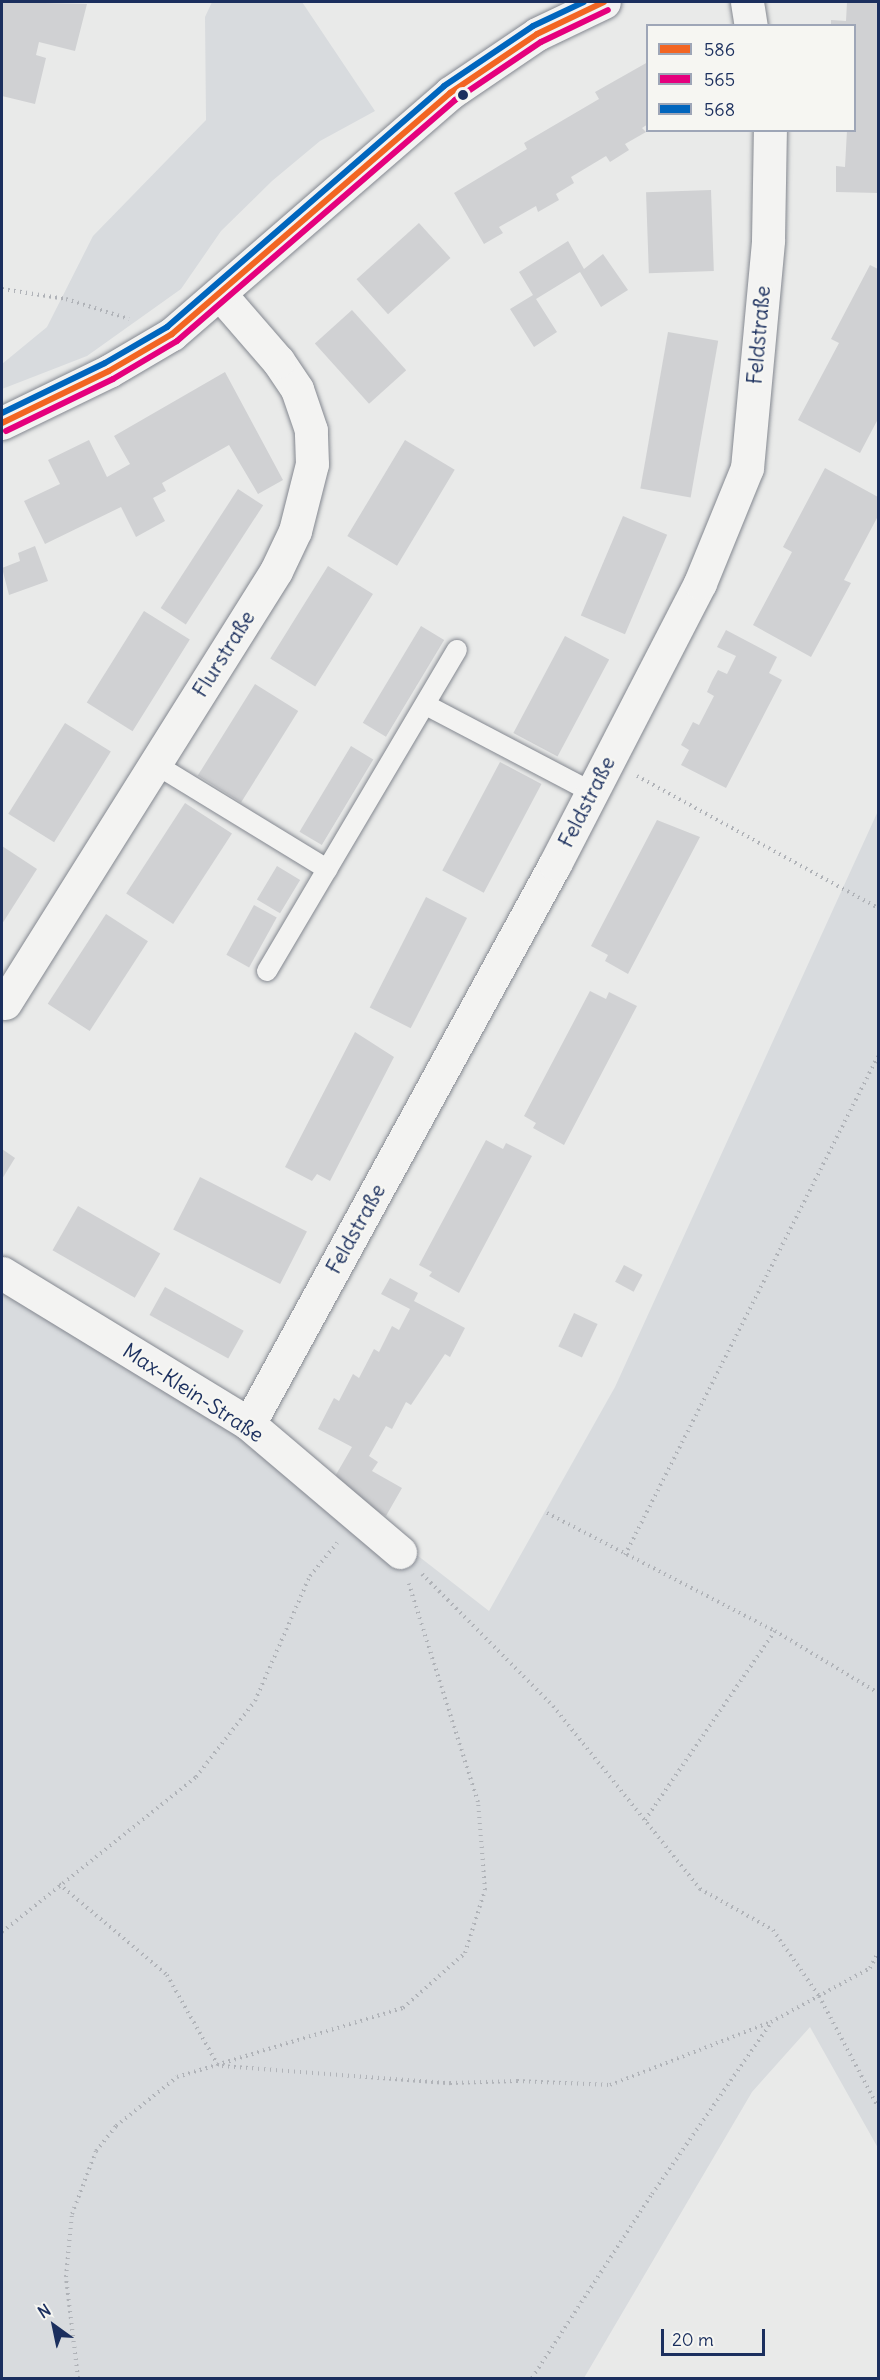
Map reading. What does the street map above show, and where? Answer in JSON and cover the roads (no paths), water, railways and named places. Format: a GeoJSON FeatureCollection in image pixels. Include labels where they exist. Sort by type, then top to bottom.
{"type":"FeatureCollection","features":[{"type":"Feature","properties":{"kind":"street"},"geometry":{"type":"LineString","coordinates":[[2,423],[109,371],[172,334],[450,93],[537,34],[604,2]]}},
{"type":"Feature","properties":{"kind":"street"},"geometry":{"type":"LineString","coordinates":[[747,2],[752,24]]}},
{"type":"Feature","properties":{"kind":"street","name":"Feldstraße"},"geometry":{"type":"LineString","coordinates":[[249,1424],[592,792],[700,584],[747,468],[768,240],[770,132]]}},
{"type":"Feature","properties":{"kind":"street","name":"Flurstraße"},"geometry":{"type":"LineString","coordinates":[[5,1003],[276,570],[295,531],[312,464],[311,430],[297,389],[278,361],[220,294]]}},
{"type":"Feature","properties":{"kind":"street","name":"Max-Klein-Straße"},"geometry":{"type":"LineString","coordinates":[[2,1273],[249,1424],[358,1519],[400,1552]]}},
{"type":"Feature","properties":{"kind":"lane"},"geometry":{"type":"LineString","coordinates":[[267,971],[457,650]]}},
{"type":"Feature","properties":{"kind":"lane"},"geometry":{"type":"LineString","coordinates":[[426,705],[592,792]]}},
{"type":"Feature","properties":{"kind":"lane"},"geometry":{"type":"LineString","coordinates":[[155,764],[327,869]]}}]}
